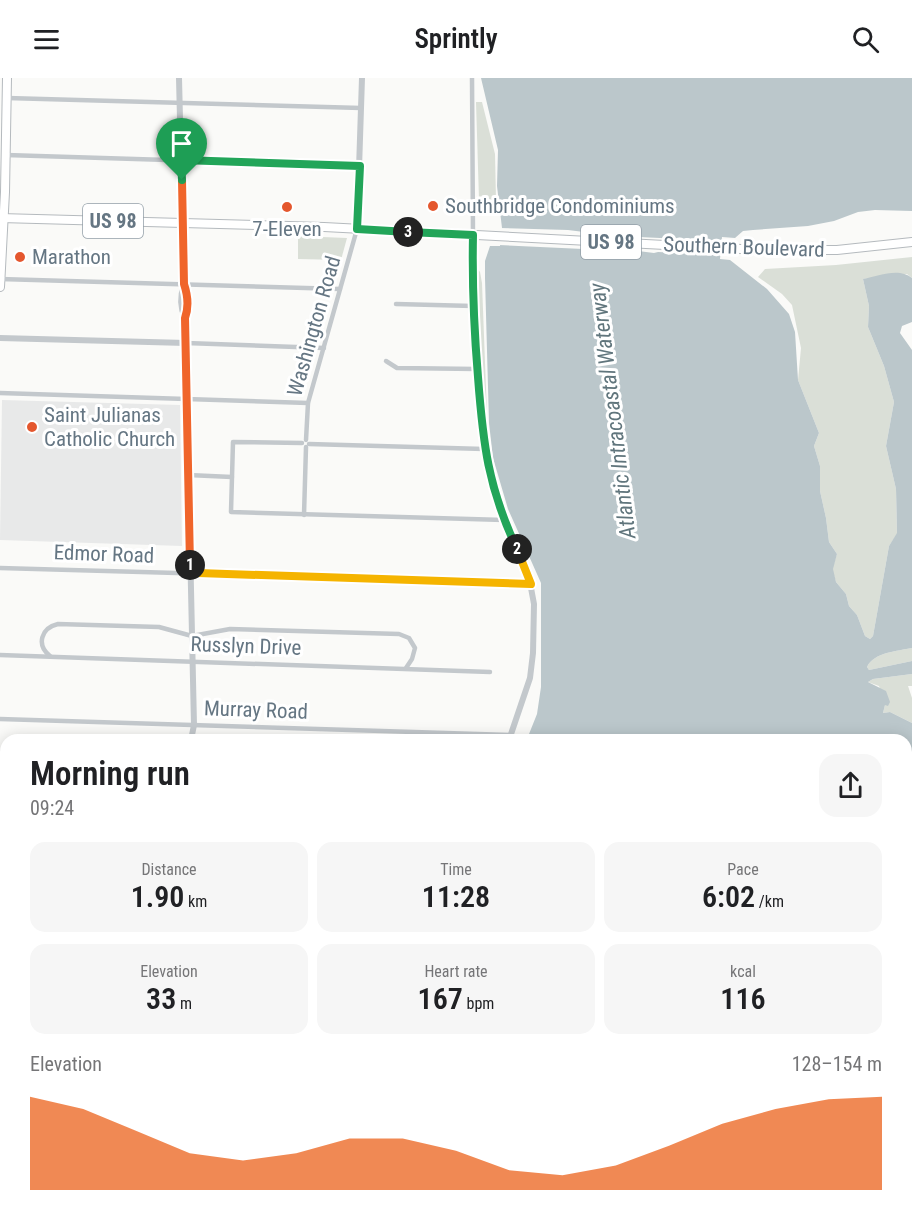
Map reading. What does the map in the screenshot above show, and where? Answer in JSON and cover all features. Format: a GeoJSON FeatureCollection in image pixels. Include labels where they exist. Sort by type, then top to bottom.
{"type":"FeatureCollection","features":[{"type":"Feature","properties":{"kind":"main road"},"geometry":{"type":"LineString","coordinates":[[0,287],[6,155],[3,141],[7,78]]}},
{"type":"Feature","properties":{"kind":"main road","name":"Southern Boulevard"},"geometry":{"type":"LineString","coordinates":[[2,218],[357,229],[770,250],[828,250],[912,242]]}},
{"type":"Feature","properties":{"kind":"street"},"geometry":{"type":"LineString","coordinates":[[179,78],[184,284],[181,293],[181,310],[185,318],[186,343],[196,734]]}},
{"type":"Feature","properties":{"kind":"street","name":"Washington Road"},"geometry":{"type":"LineString","coordinates":[[304,515],[308,403],[357,229],[362,78]]}},
{"type":"Feature","properties":{"kind":"street"},"geometry":{"type":"LineString","coordinates":[[472,78],[473,306],[484,449],[491,482],[531,584],[534,604],[532,664],[527,692],[511,734]]}},
{"type":"Feature","properties":{"kind":"street"},"geometry":{"type":"LineString","coordinates":[[7,98],[361,108]]}},
{"type":"Feature","properties":{"kind":"street"},"geometry":{"type":"LineString","coordinates":[[6,155],[360,166]]}},
{"type":"Feature","properties":{"kind":"street"},"geometry":{"type":"LineString","coordinates":[[0,279],[340,289]]}},
{"type":"Feature","properties":{"kind":"street"},"geometry":{"type":"LineString","coordinates":[[396,304],[473,306]]}},
{"type":"Feature","properties":{"kind":"street"},"geometry":{"type":"LineString","coordinates":[[0,338],[324,348]]}},
{"type":"Feature","properties":{"kind":"street"},"geometry":{"type":"LineString","coordinates":[[386,361],[396,368],[477,369]]}},
{"type":"Feature","properties":{"kind":"street"},"geometry":{"type":"LineString","coordinates":[[0,393],[308,403]]}},
{"type":"Feature","properties":{"kind":"street"},"geometry":{"type":"LineString","coordinates":[[484,449],[233,442],[231,513],[504,520]]}},
{"type":"Feature","properties":{"kind":"street"},"geometry":{"type":"LineString","coordinates":[[188,475],[232,477]]}},
{"type":"Feature","properties":{"kind":"street","name":"Edmor Road"},"geometry":{"type":"LineString","coordinates":[[0,568],[531,584]]}},
{"type":"Feature","properties":{"kind":"street"},"geometry":{"type":"LineString","coordinates":[[52,657],[44,650],[42,639],[47,628],[58,624],[159,627],[192,636],[230,629],[399,634],[410,638],[414,648],[412,659],[406,668]]}},
{"type":"Feature","properties":{"kind":"street","name":"Russlyn Drive"},"geometry":{"type":"LineString","coordinates":[[0,655],[490,672]]}},
{"type":"Feature","properties":{"kind":"street","name":"Murray Road"},"geometry":{"type":"LineString","coordinates":[[0,719],[456,734]]}},
{"type":"Feature","properties":{"kind":"street"},"geometry":{"type":"LineString","coordinates":[[192,734],[194,725]]}},
{"type":"Feature","properties":{"kind":"shaded area"},"geometry":{"type":"Polygon","coordinates":[[[476,102],[482,102],[495,154],[496,200],[479,200],[476,102]]]}},
{"type":"Feature","properties":{"kind":"shaded area"},"geometry":{"type":"Polygon","coordinates":[[[298,236],[347,238],[341,260],[298,259],[298,236]]]}},
{"type":"Feature","properties":{"kind":"shaded area"},"geometry":{"type":"Polygon","coordinates":[[[912,257],[912,278],[907,274],[863,279],[869,306],[868,327],[884,366],[894,402],[886,446],[896,489],[897,534],[889,546],[873,636],[870,639],[865,636],[857,615],[849,606],[846,594],[836,582],[832,569],[837,554],[829,542],[820,491],[820,466],[814,446],[819,433],[798,380],[801,348],[792,305],[782,294],[758,277],[765,269],[912,257]]]}},
{"type":"Feature","properties":{"kind":"shaded area"},"geometry":{"type":"Polygon","coordinates":[[[477,268],[482,283],[488,442],[477,309],[477,268]]]}},
{"type":"Feature","properties":{"kind":"shaded area"},"geometry":{"type":"Polygon","coordinates":[[[2,400],[180,405],[182,546],[0,540],[2,400]]]}},
{"type":"Feature","properties":{"kind":"shaded area"},"geometry":{"type":"Polygon","coordinates":[[[912,648],[912,661],[869,670],[867,667],[870,662],[881,655],[912,648]]]}},
{"type":"Feature","properties":{"kind":"shaded area"},"geometry":{"type":"Polygon","coordinates":[[[912,674],[912,686],[908,686],[912,698],[912,723],[890,712],[883,713],[885,705],[879,686],[868,682],[873,679],[912,674]]]}},
{"type":"Feature","properties":{"kind":"water","name":"Atlantic Intracoastal Waterway"},"geometry":{"type":"Polygon","coordinates":[[[481,78],[912,78],[912,211],[858,212],[834,221],[808,226],[743,231],[735,238],[722,237],[720,259],[730,260],[767,289],[789,314],[795,332],[798,380],[819,433],[814,446],[820,466],[820,491],[829,542],[837,554],[833,569],[836,582],[846,594],[849,606],[857,615],[865,636],[870,639],[873,636],[889,546],[897,533],[896,489],[886,446],[894,402],[884,366],[868,327],[869,306],[863,279],[895,273],[912,278],[912,322],[902,326],[900,333],[912,350],[912,648],[881,655],[870,662],[867,667],[869,670],[912,661],[912,674],[873,679],[868,682],[886,691],[890,702],[888,706],[885,705],[883,713],[890,712],[912,723],[912,734],[529,734],[537,714],[541,687],[541,583],[508,509],[493,458],[489,423],[485,261],[490,246],[500,246],[502,228],[497,186],[498,150],[481,78]]]}},
{"type":"Feature","properties":{"kind":"pier"},"geometry":{"type":"Polygon","coordinates":[[[591,226],[595,228],[595,234],[628,236],[629,229],[633,228],[636,229],[639,237],[723,241],[723,255],[638,251],[636,254],[627,253],[627,250],[594,248],[594,251],[586,251],[499,245],[500,228],[584,232],[591,226]]]}},
{"type":"Feature","properties":{"kind":"place","name":"Southbridge Condominiums"},"geometry":{"type":"Point","coordinates":[433,206]}},
{"type":"Feature","properties":{"kind":"place","name":"7-Eleven"},"geometry":{"type":"Point","coordinates":[287,207]}},
{"type":"Feature","properties":{"kind":"place","name":"Marathon"},"geometry":{"type":"Point","coordinates":[20,257]}},
{"type":"Feature","properties":{"kind":"place","name":"Saint Julianas Catholic Church"},"geometry":{"type":"Point","coordinates":[32,427]}},
{"type":"Feature","properties":{"kind":"route"},"geometry":{"type":"LineString","coordinates":[[181,160],[360,166],[357,229],[473,235],[472,284],[484,449],[496,500],[528,572],[531,584],[190,573],[185,318],[188,310],[184,284],[182,180],[181,160]]}}]}
